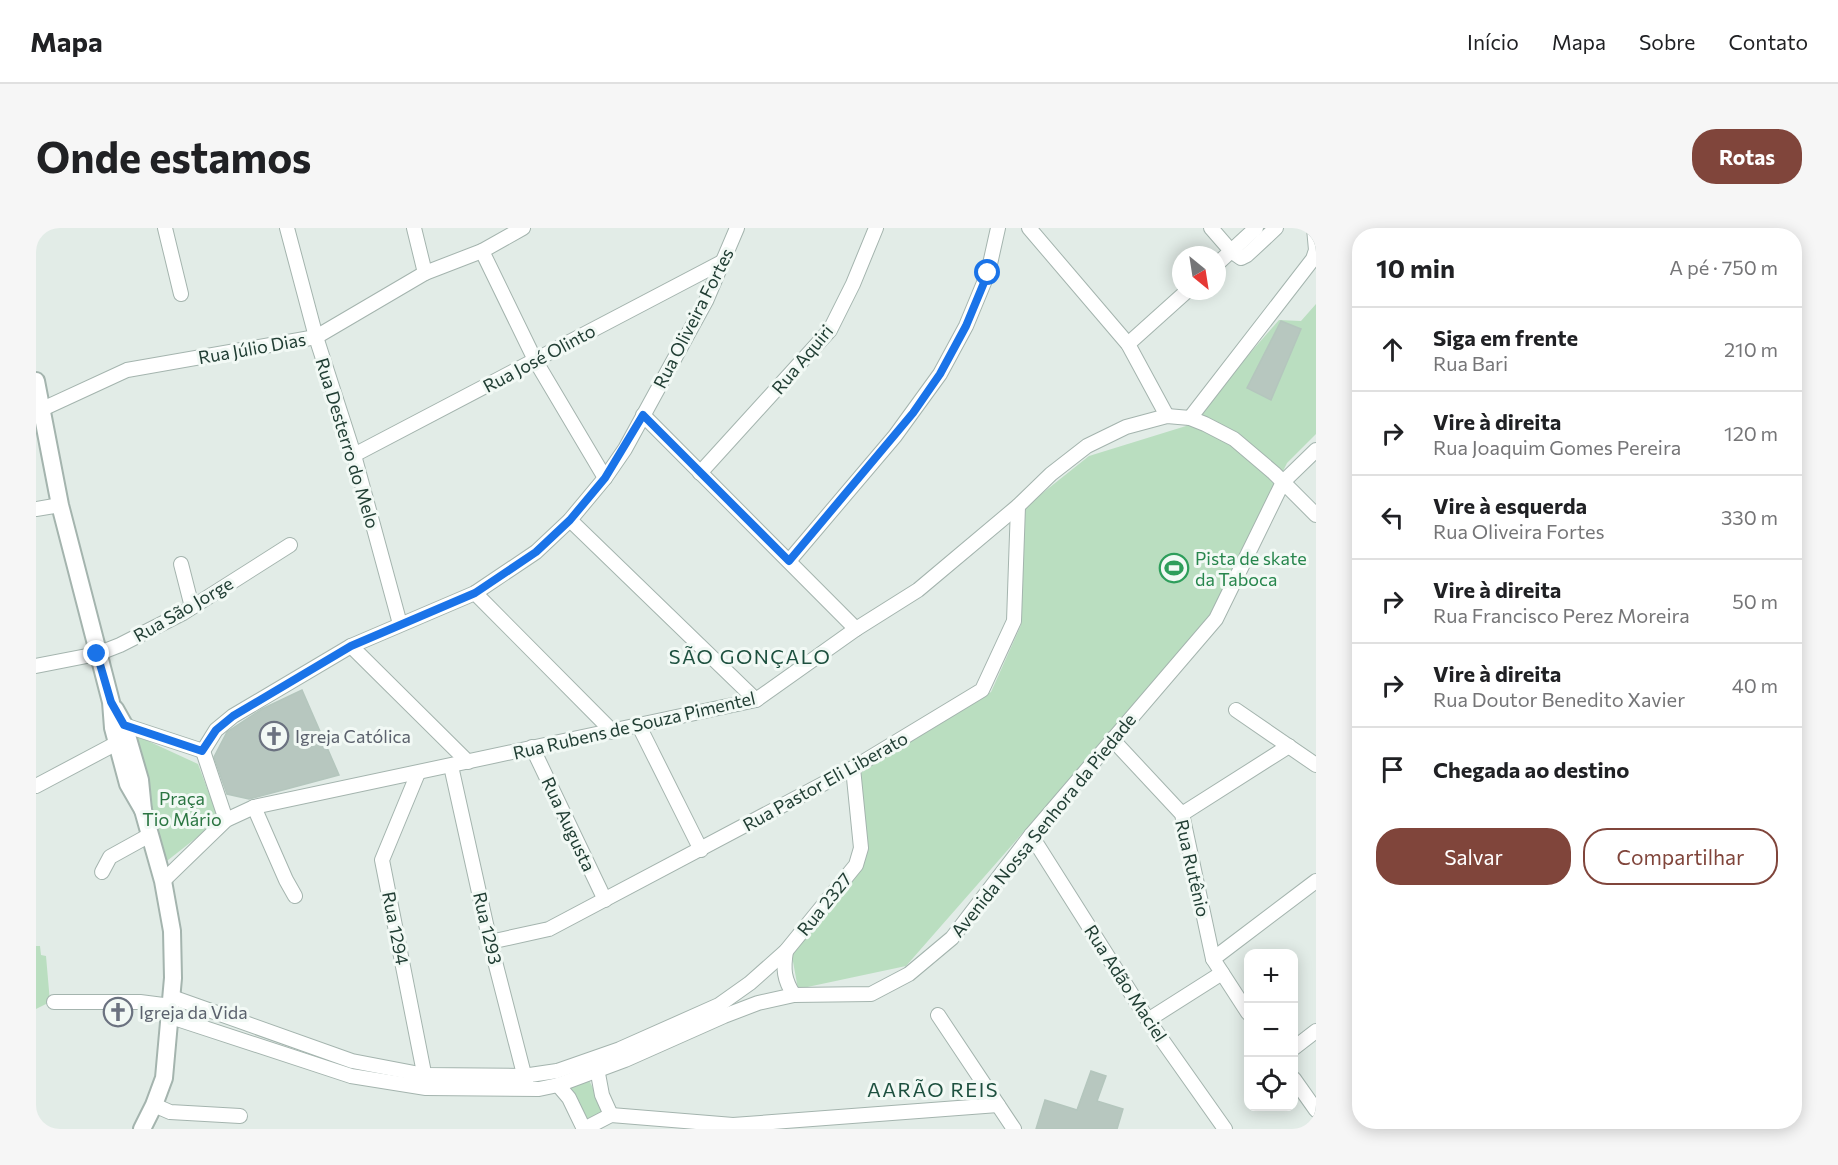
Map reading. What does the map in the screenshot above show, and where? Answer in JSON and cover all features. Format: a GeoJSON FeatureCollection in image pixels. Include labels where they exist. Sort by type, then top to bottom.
{"type":"FeatureCollection","features":[{"type":"Feature","properties":{"kind":"street"},"geometry":{"type":"LineString","coordinates":[[165,228],[181,294]]}},
{"type":"Feature","properties":{"kind":"street","name":"Rua Desterro do Melo"},"geometry":{"type":"LineString","coordinates":[[287,228],[316,337],[354,455],[400,624]]}},
{"type":"Feature","properties":{"kind":"street"},"geometry":{"type":"LineString","coordinates":[[414,228],[425,273]]}},
{"type":"Feature","properties":{"kind":"street","name":"Rua Júlio Dias"},"geometry":{"type":"LineString","coordinates":[[39,410],[128,370],[316,337],[425,273],[482,251],[523,228]]}},
{"type":"Feature","properties":{"kind":"street","name":"Rua Oliveira Fortes"},"geometry":{"type":"LineString","coordinates":[[202,751],[216,730],[233,716],[351,646],[475,593],[536,552],[570,520],[605,478],[643,415],[706,302],[737,228]]}},
{"type":"Feature","properties":{"kind":"street","name":"Rua Aquiri"},"geometry":{"type":"LineString","coordinates":[[700,472],[830,330],[853,284],[876,228]]}},
{"type":"Feature","properties":{"kind":"street"},"geometry":{"type":"LineString","coordinates":[[789,561],[896,436],[940,374],[966,326],[988,273],[998,228]]}},
{"type":"Feature","properties":{"kind":"street"},"geometry":{"type":"LineString","coordinates":[[1029,228],[1128,344],[1167,416]]}},
{"type":"Feature","properties":{"kind":"street"},"geometry":{"type":"LineString","coordinates":[[1211,228],[1238,257],[1244,257],[1276,228]]}},
{"type":"Feature","properties":{"kind":"street"},"geometry":{"type":"LineString","coordinates":[[1226,256],[1256,228]]}},
{"type":"Feature","properties":{"kind":"street"},"geometry":{"type":"LineString","coordinates":[[1190,418],[1313,259],[1316,250],[1314,228]]}},
{"type":"Feature","properties":{"kind":"street"},"geometry":{"type":"LineString","coordinates":[[482,251],[536,360],[605,478]]}},
{"type":"Feature","properties":{"kind":"street","name":"Rua José Olinto"},"geometry":{"type":"LineString","coordinates":[[354,455],[724,261]]}},
{"type":"Feature","properties":{"kind":"street"},"geometry":{"type":"LineString","coordinates":[[1128,344],[1177,300]]}},
{"type":"Feature","properties":{"kind":"street"},"geometry":{"type":"LineString","coordinates":[[36,381],[39,410],[60,505],[111,702],[128,784],[142,810],[163,882],[172,931],[171,1006],[165,1078],[142,1129]]}},
{"type":"Feature","properties":{"kind":"street"},"geometry":{"type":"LineString","coordinates":[[643,415],[856,629]]}},
{"type":"Feature","properties":{"kind":"street","name":"Rua Rubens de Souza Pimentel"},"geometry":{"type":"LineString","coordinates":[[163,882],[226,820],[254,807],[756,700],[856,629],[918,590],[1018,506],[1051,474],[1087,446],[1126,427],[1167,416],[1190,418],[1204,424],[1234,439],[1316,515]]}},
{"type":"Feature","properties":{"kind":"street","name":"Avenida Nossa Senhora da Piedade"},"geometry":{"type":"LineString","coordinates":[[526,1083],[557,1071],[625,1060],[750,1006],[794,995],[871,994],[909,974],[952,939],[1031,835],[1216,619],[1278,478],[1316,450]]}},
{"type":"Feature","properties":{"kind":"street"},"geometry":{"type":"LineString","coordinates":[[36,509],[60,505]]}},
{"type":"Feature","properties":{"kind":"street","name":"Rua Pastor Eli Liberato"},"geometry":{"type":"LineString","coordinates":[[490,942],[549,929],[853,768],[982,690],[1014,621],[1018,506]]}},
{"type":"Feature","properties":{"kind":"street"},"geometry":{"type":"LineString","coordinates":[[570,520],[756,700]]}},
{"type":"Feature","properties":{"kind":"street","name":"Rua São Jorge"},"geometry":{"type":"LineString","coordinates":[[36,666],[97,654],[120,645],[192,607],[290,545]]}},
{"type":"Feature","properties":{"kind":"street"},"geometry":{"type":"LineString","coordinates":[[181,564],[192,607]]}},
{"type":"Feature","properties":{"kind":"street"},"geometry":{"type":"LineString","coordinates":[[475,593],[613,732]]}},
{"type":"Feature","properties":{"kind":"street"},"geometry":{"type":"LineString","coordinates":[[351,646],[468,762]]}},
{"type":"Feature","properties":{"kind":"street"},"geometry":{"type":"LineString","coordinates":[[1236,710],[1316,765]]}},
{"type":"Feature","properties":{"kind":"street"},"geometry":{"type":"LineString","coordinates":[[639,726],[701,850]]}},
{"type":"Feature","properties":{"kind":"street"},"geometry":{"type":"LineString","coordinates":[[36,786],[118,732],[202,751],[226,820]]}},
{"type":"Feature","properties":{"kind":"street","name":"Rua Rutênio"},"geometry":{"type":"LineString","coordinates":[[1112,739],[1182,814],[1213,958],[1244,1007]]}},
{"type":"Feature","properties":{"kind":"street"},"geometry":{"type":"LineString","coordinates":[[1182,814],[1289,746]]}},
{"type":"Feature","properties":{"kind":"street","name":"Rua Augusta"},"geometry":{"type":"LineString","coordinates":[[532,747],[605,900]]}},
{"type":"Feature","properties":{"kind":"street","name":"Rua 1293"},"geometry":{"type":"LineString","coordinates":[[451,766],[490,942],[526,1083]]}},
{"type":"Feature","properties":{"kind":"street","name":"Rua 2327"},"geometry":{"type":"LineString","coordinates":[[794,995],[779,965],[786,951],[856,865],[861,848],[853,768]]}},
{"type":"Feature","properties":{"kind":"street","name":"Rua 1294"},"geometry":{"type":"LineString","coordinates":[[418,773],[382,860],[425,1082]]}},
{"type":"Feature","properties":{"kind":"street"},"geometry":{"type":"LineString","coordinates":[[254,807],[294,896]]}},
{"type":"Feature","properties":{"kind":"street","name":"Rua Adão Maciel"},"geometry":{"type":"LineString","coordinates":[[1031,835],[1148,1020],[1225,1129]]}},
{"type":"Feature","properties":{"kind":"street"},"geometry":{"type":"LineString","coordinates":[[102,872],[111,857],[148,836]]}},
{"type":"Feature","properties":{"kind":"street"},"geometry":{"type":"LineString","coordinates":[[1213,958],[1316,880]]}},
{"type":"Feature","properties":{"kind":"street","name":"Avenida Nossa Senhora da Piedade"},"geometry":{"type":"LineString","coordinates":[[171,1006],[351,1076],[425,1082],[558,1084],[620,1049],[718,1005],[779,965]]}},
{"type":"Feature","properties":{"kind":"street"},"geometry":{"type":"LineString","coordinates":[[1148,1020],[1222,973]]}},
{"type":"Feature","properties":{"kind":"street"},"geometry":{"type":"LineString","coordinates":[[54,1002],[140,1002],[171,1006]]}},
{"type":"Feature","properties":{"kind":"street","name":"Avenida Nossa Senhora da Piedade"},"geometry":{"type":"LineString","coordinates":[[171,1006],[425,1082]]}},
{"type":"Feature","properties":{"kind":"street"},"geometry":{"type":"LineString","coordinates":[[938,1015],[1014,1129]]}},
{"type":"Feature","properties":{"kind":"street"},"geometry":{"type":"LineString","coordinates":[[1298,1044],[1316,1031]]}},
{"type":"Feature","properties":{"kind":"street"},"geometry":{"type":"LineString","coordinates":[[596,1063],[602,1095],[611,1115]]}},
{"type":"Feature","properties":{"kind":"street"},"geometry":{"type":"LineString","coordinates":[[558,1084],[569,1098],[584,1129],[611,1115],[733,1125],[998,1105]]}},
{"type":"Feature","properties":{"kind":"street"},"geometry":{"type":"LineString","coordinates":[[1298,1086],[1316,1110]]}},
{"type":"Feature","properties":{"kind":"street"},"geometry":{"type":"LineString","coordinates":[[154,1105],[170,1112],[240,1116]]}},
{"type":"Feature","properties":{"kind":"green space"},"geometry":{"type":"Polygon","coordinates":[[[1316,304],[1316,434],[1287,463],[1211,618],[906,966],[798,989],[792,956],[811,928],[864,862],[861,769],[991,692],[1021,625],[1025,507],[1089,456],[1186,426],[1279,320],[1301,321],[1316,304]]]}},
{"type":"Feature","properties":{"kind":"green space","name":"Praça Tio Mário"},"geometry":{"type":"Polygon","coordinates":[[[135,735],[198,764],[219,820],[163,864],[135,735]]]}},
{"type":"Feature","properties":{"kind":"green space"},"geometry":{"type":"Polygon","coordinates":[[[36,946],[40,946],[41,955],[46,956],[50,1002],[36,1009],[36,946]]]}},
{"type":"Feature","properties":{"kind":"green space"},"geometry":{"type":"Polygon","coordinates":[[[588,1078],[609,1121],[591,1126],[567,1084],[588,1078]]]}},
{"type":"Feature","properties":{"kind":"building"},"geometry":{"type":"Polygon","coordinates":[[[1281,321],[1301,329],[1271,400],[1247,388],[1281,321]]]}},
{"type":"Feature","properties":{"kind":"building","name":"Igreja Católica"},"geometry":{"type":"Polygon","coordinates":[[[302,690],[339,775],[249,799],[227,794],[214,757],[227,732],[262,709],[302,690]]]}},
{"type":"Feature","properties":{"kind":"building"},"geometry":{"type":"Polygon","coordinates":[[[1091,1071],[1106,1076],[1097,1101],[1123,1109],[1117,1129],[1036,1129],[1045,1100],[1077,1110],[1091,1071]]]}},
{"type":"Feature","properties":{"kind":"place","name":"Pista de skate da Taboca"},"geometry":{"type":"Point","coordinates":[1174,568]}},
{"type":"Feature","properties":{"kind":"place","name":"Igreja Católica"},"geometry":{"type":"Point","coordinates":[274,736]}},
{"type":"Feature","properties":{"kind":"place","name":"Igreja da Vida"},"geometry":{"type":"Point","coordinates":[118,1012]}},
{"type":"Feature","properties":{"kind":"district","name":"SÃO GONÇALO"},"geometry":{"type":"Point","coordinates":[750,656]}},
{"type":"Feature","properties":{"kind":"district","name":"AARÃO REIS"},"geometry":{"type":"Point","coordinates":[933,1089]}},
{"type":"Feature","properties":{"kind":"route"},"geometry":{"type":"LineString","coordinates":[[97,654],[111,702],[124,725],[202,751],[216,730],[233,716],[351,646],[475,593],[536,552],[570,520],[605,478],[625,449],[643,415],[789,561],[896,436],[940,374],[966,326],[988,273]]}}]}
